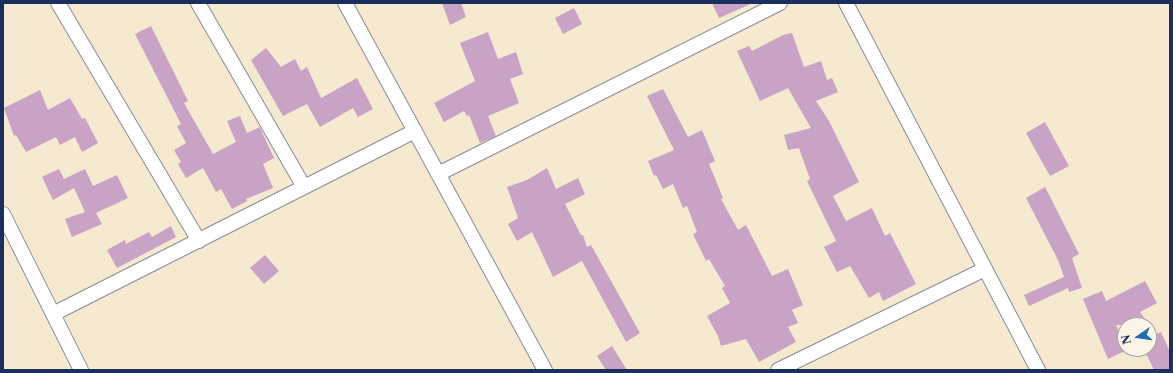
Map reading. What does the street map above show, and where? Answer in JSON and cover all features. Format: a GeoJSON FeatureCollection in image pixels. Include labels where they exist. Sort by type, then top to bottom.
{"type":"FeatureCollection","features":[{"type":"Feature","properties":{"kind":"street"},"geometry":{"type":"LineString","coordinates":[[58,3],[199,241]]}},
{"type":"Feature","properties":{"kind":"street"},"geometry":{"type":"LineString","coordinates":[[198,3],[304,187]]}},
{"type":"Feature","properties":{"kind":"street"},"geometry":{"type":"LineString","coordinates":[[345,3],[545,370]]}},
{"type":"Feature","properties":{"kind":"street"},"geometry":{"type":"LineString","coordinates":[[438,174],[780,3]]}},
{"type":"Feature","properties":{"kind":"street"},"geometry":{"type":"LineString","coordinates":[[846,3],[1038,370]]}},
{"type":"Feature","properties":{"kind":"street"},"geometry":{"type":"LineString","coordinates":[[53,314],[415,131]]}},
{"type":"Feature","properties":{"kind":"street"},"geometry":{"type":"LineString","coordinates":[[3,214],[81,370]]}},
{"type":"Feature","properties":{"kind":"street"},"geometry":{"type":"LineString","coordinates":[[778,370],[985,270]]}},
{"type":"Feature","properties":{"kind":"building"},"geometry":{"type":"Polygon","coordinates":[[[442,3],[461,3],[466,17],[450,25],[442,3]]]}},
{"type":"Feature","properties":{"kind":"building"},"geometry":{"type":"Polygon","coordinates":[[[712,3],[753,3],[719,18],[712,3]]]}},
{"type":"Feature","properties":{"kind":"building"},"geometry":{"type":"Polygon","coordinates":[[[574,8],[582,24],[563,34],[555,18],[574,8]]]}},
{"type":"Feature","properties":{"kind":"building"},"geometry":{"type":"Polygon","coordinates":[[[151,26],[188,101],[184,103],[213,154],[236,142],[227,121],[240,116],[247,133],[260,127],[274,158],[263,164],[273,188],[246,199],[247,201],[232,209],[221,189],[216,192],[203,168],[186,178],[178,164],[181,162],[174,150],[186,143],[177,126],[181,124],[135,34],[151,26]]]}},
{"type":"Feature","properties":{"kind":"building"},"geometry":{"type":"Polygon","coordinates":[[[488,32],[498,59],[516,52],[523,74],[510,79],[519,103],[488,116],[496,136],[480,143],[469,115],[467,116],[464,111],[444,122],[434,103],[475,81],[460,43],[488,32]]]}},
{"type":"Feature","properties":{"kind":"building"},"geometry":{"type":"Polygon","coordinates":[[[792,33],[804,67],[821,61],[827,80],[832,78],[838,92],[816,101],[829,121],[859,182],[833,196],[846,221],[872,208],[885,236],[890,233],[916,284],[883,301],[879,292],[869,298],[850,266],[837,272],[824,247],[836,241],[807,181],[810,179],[799,148],[788,150],[784,135],[811,128],[788,88],[760,101],[737,51],[749,46],[752,51],[783,35],[792,33]]]}},
{"type":"Feature","properties":{"kind":"building"},"geometry":{"type":"Polygon","coordinates":[[[266,48],[281,67],[295,59],[301,71],[307,67],[321,98],[357,78],[373,109],[358,117],[353,108],[320,127],[307,104],[283,116],[251,60],[266,48]]]}},
{"type":"Feature","properties":{"kind":"building"},"geometry":{"type":"Polygon","coordinates":[[[663,89],[688,137],[702,130],[715,161],[709,164],[723,198],[721,199],[738,230],[746,225],[772,276],[788,269],[803,305],[792,310],[798,323],[788,327],[796,342],[759,362],[746,339],[721,346],[718,336],[707,316],[730,303],[722,288],[725,286],[709,259],[706,261],[693,234],[697,232],[687,206],[683,208],[673,184],[663,189],[656,175],[654,176],[648,161],[674,150],[647,96],[663,89]]]}},
{"type":"Feature","properties":{"kind":"building"},"geometry":{"type":"Polygon","coordinates":[[[40,90],[48,110],[70,98],[82,119],[85,118],[98,143],[82,152],[75,137],[60,145],[56,137],[26,152],[16,135],[14,136],[4,108],[40,90]]]}},
{"type":"Feature","properties":{"kind":"building"},"geometry":{"type":"Polygon","coordinates":[[[1045,122],[1069,166],[1050,176],[1026,133],[1045,122]]]}},
{"type":"Feature","properties":{"kind":"building"},"geometry":{"type":"Polygon","coordinates":[[[547,168],[556,189],[578,178],[585,194],[565,204],[581,235],[583,235],[587,247],[591,245],[640,333],[626,342],[582,261],[553,277],[532,232],[517,241],[508,224],[518,218],[507,187],[527,180],[547,168]]]}},
{"type":"Feature","properties":{"kind":"building"},"geometry":{"type":"Polygon","coordinates":[[[59,169],[64,179],[85,169],[93,186],[117,175],[128,198],[96,213],[102,224],[72,237],[65,219],[85,212],[74,188],[53,200],[42,177],[59,169]]]}},
{"type":"Feature","properties":{"kind":"building"},"geometry":{"type":"Polygon","coordinates":[[[1045,187],[1079,254],[1072,258],[1082,288],[1069,292],[1068,288],[1029,306],[1024,295],[1064,277],[1058,260],[1026,198],[1045,187]]]}},
{"type":"Feature","properties":{"kind":"building"},"geometry":{"type":"Polygon","coordinates":[[[171,226],[176,237],[117,268],[107,250],[125,240],[126,244],[149,232],[152,237],[171,226]]]}},
{"type":"Feature","properties":{"kind":"building"},"geometry":{"type":"Polygon","coordinates":[[[265,255],[279,271],[264,284],[250,268],[265,255]]]}},
{"type":"Feature","properties":{"kind":"building"},"geometry":{"type":"Polygon","coordinates":[[[1145,281],[1157,303],[1140,312],[1143,317],[1117,317],[1117,355],[1108,359],[1083,299],[1102,291],[1106,301],[1145,281]]]}},
{"type":"Feature","properties":{"kind":"building"},"geometry":{"type":"Polygon","coordinates":[[[1161,332],[1170,352],[1170,370],[1154,370],[1148,357],[1157,357],[1157,334],[1161,332]]]}},
{"type":"Feature","properties":{"kind":"building"},"geometry":{"type":"Polygon","coordinates":[[[612,346],[627,370],[606,370],[597,356],[612,346]]]}}]}
